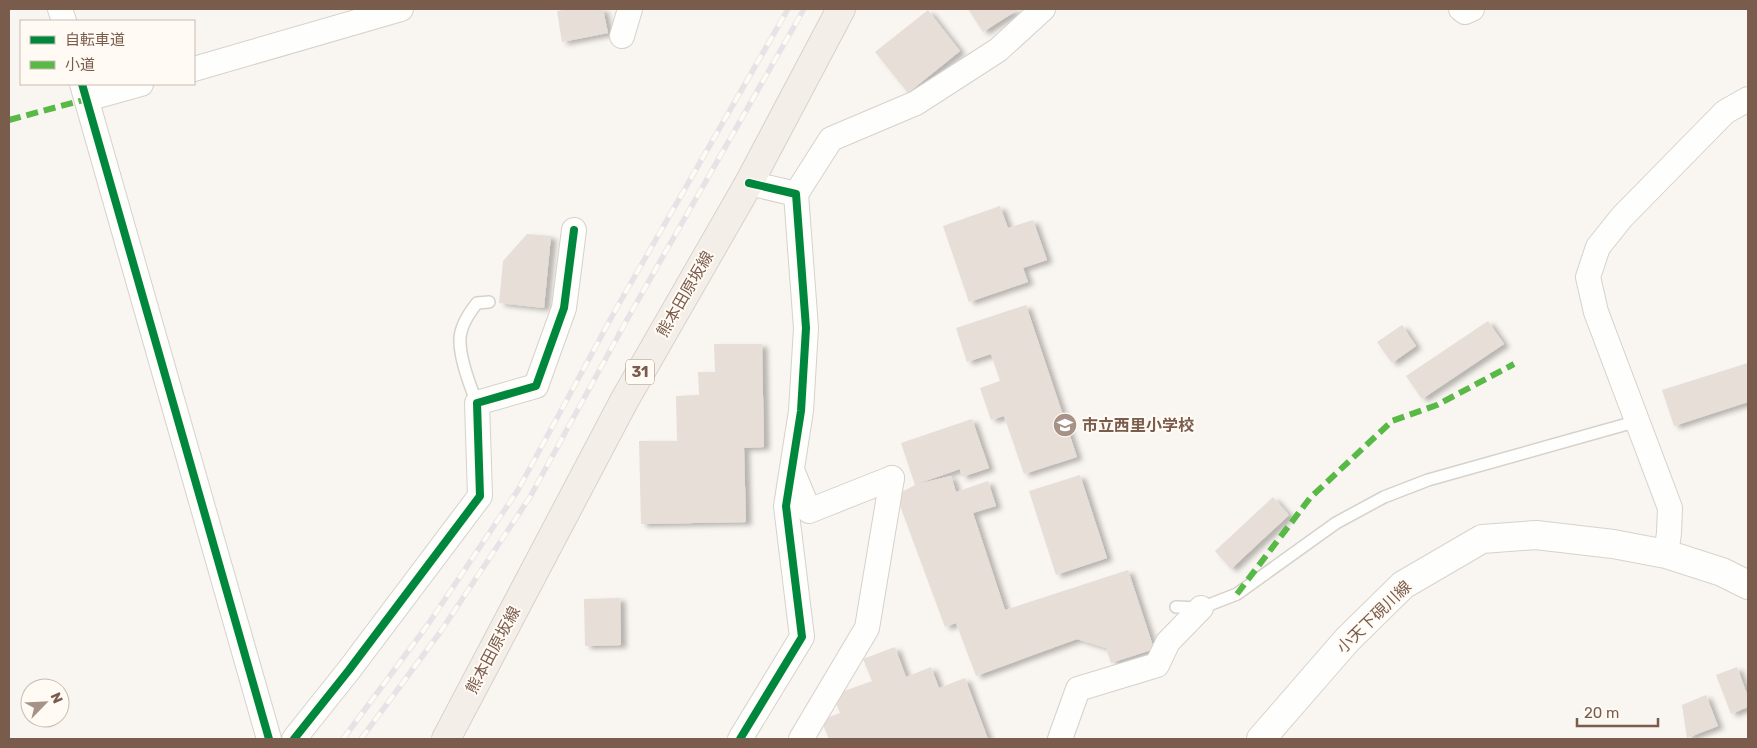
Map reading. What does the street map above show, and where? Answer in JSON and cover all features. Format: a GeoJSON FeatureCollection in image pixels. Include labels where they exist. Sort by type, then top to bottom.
{"type":"FeatureCollection","features":[{"type":"Feature","properties":{"kind":"main road","name":"熊本田原坂線"},"geometry":{"type":"LineString","coordinates":[[446,739],[624,401],[749,183],[841,9]]}},
{"type":"Feature","properties":{"kind":"main road","name":"小天下硯川線"},"geometry":{"type":"LineString","coordinates":[[1261,739],[1348,640],[1403,584],[1482,539],[1536,534],[1613,544],[1666,554],[1722,572],[1748,585]]}},
{"type":"Feature","properties":{"kind":"street"},"geometry":{"type":"LineString","coordinates":[[195,69],[374,13],[401,9]]}},
{"type":"Feature","properties":{"kind":"street"},"geometry":{"type":"LineString","coordinates":[[622,36],[630,9]]}},
{"type":"Feature","properties":{"kind":"street"},"geometry":{"type":"LineString","coordinates":[[740,739],[802,636],[786,506],[801,411],[806,328],[796,194],[831,139],[916,104],[998,50],[1043,9]]}},
{"type":"Feature","properties":{"kind":"street"},"geometry":{"type":"LineString","coordinates":[[1461,9],[1465,12],[1472,9]]}},
{"type":"Feature","properties":{"kind":"street"},"geometry":{"type":"LineString","coordinates":[[134,85],[84,92],[269,739]]}},
{"type":"Feature","properties":{"kind":"street"},"geometry":{"type":"LineString","coordinates":[[1666,554],[1670,508],[1596,312],[1588,277],[1598,247],[1622,217],[1725,112],[1748,99]]}},
{"type":"Feature","properties":{"kind":"street"},"geometry":{"type":"LineString","coordinates":[[749,183],[796,194]]}},
{"type":"Feature","properties":{"kind":"street"},"geometry":{"type":"LineString","coordinates":[[294,739],[349,670],[480,496],[477,403],[536,386],[564,308],[574,230]]}},
{"type":"Feature","properties":{"kind":"street"},"geometry":{"type":"LineString","coordinates":[[792,470],[809,511],[892,478],[867,628],[801,739]]}},
{"type":"Feature","properties":{"kind":"street"},"geometry":{"type":"LineString","coordinates":[[1060,739],[1078,688],[1157,665],[1168,642],[1202,608]]}},
{"type":"Feature","properties":{"kind":"lane"},"geometry":{"type":"LineString","coordinates":[[477,403],[465,371],[460,338],[466,317],[477,303],[490,302]]}},
{"type":"Feature","properties":{"kind":"lane"},"geometry":{"type":"LineString","coordinates":[[1176,607],[1202,608],[1237,594],[1336,523],[1384,497],[1428,480],[1638,421]]}},
{"type":"Feature","properties":{"kind":"building"},"geometry":{"type":"Polygon","coordinates":[[[603,9],[608,33],[562,42],[557,11],[603,9]]]}},
{"type":"Feature","properties":{"kind":"building"},"geometry":{"type":"Polygon","coordinates":[[[968,9],[1019,9],[983,32],[968,9]]]}},
{"type":"Feature","properties":{"kind":"building"},"geometry":{"type":"Polygon","coordinates":[[[928,10],[960,51],[908,93],[875,52],[928,10]]]}},
{"type":"Feature","properties":{"kind":"building"},"geometry":{"type":"Polygon","coordinates":[[[1000,206],[1008,228],[1033,220],[1047,260],[1023,268],[1028,282],[969,302],[943,226],[1000,206]]]}},
{"type":"Feature","properties":{"kind":"building"},"geometry":{"type":"Polygon","coordinates":[[[527,234],[551,236],[544,308],[499,303],[503,261],[527,234]]]}},
{"type":"Feature","properties":{"kind":"building"},"geometry":{"type":"Polygon","coordinates":[[[1026,305],[1077,457],[1024,474],[1004,416],[991,420],[980,388],[1000,381],[991,354],[967,362],[956,328],[1026,305]]]}},
{"type":"Feature","properties":{"kind":"building"},"geometry":{"type":"Polygon","coordinates":[[[1488,321],[1504,344],[1422,399],[1406,376],[1488,321]]]}},
{"type":"Feature","properties":{"kind":"building"},"geometry":{"type":"Polygon","coordinates":[[[1402,325],[1416,346],[1392,363],[1377,342],[1402,325]]]}},
{"type":"Feature","properties":{"kind":"building"},"geometry":{"type":"Polygon","coordinates":[[[714,344],[762,344],[764,447],[744,448],[746,522],[641,524],[639,441],[677,441],[676,396],[699,395],[698,372],[715,372],[714,344]]]}},
{"type":"Feature","properties":{"kind":"building"},"geometry":{"type":"Polygon","coordinates":[[[1748,363],[1748,402],[1674,426],[1662,390],[1748,363]]]}},
{"type":"Feature","properties":{"kind":"building"},"geometry":{"type":"Polygon","coordinates":[[[972,419],[989,468],[962,477],[960,469],[917,484],[951,476],[956,492],[988,481],[996,506],[973,513],[1005,610],[1128,570],[1154,649],[1111,663],[1106,648],[1077,639],[976,676],[956,623],[945,627],[896,495],[915,485],[901,443],[972,419]]]}},
{"type":"Feature","properties":{"kind":"building"},"geometry":{"type":"Polygon","coordinates":[[[1080,475],[1107,558],[1056,575],[1029,491],[1080,475]]]}},
{"type":"Feature","properties":{"kind":"building"},"geometry":{"type":"Polygon","coordinates":[[[1273,497],[1289,515],[1231,569],[1215,551],[1273,497]]]}},
{"type":"Feature","properties":{"kind":"building"},"geometry":{"type":"Polygon","coordinates":[[[620,598],[621,645],[585,646],[584,599],[620,598]]]}},
{"type":"Feature","properties":{"kind":"building"},"geometry":{"type":"Polygon","coordinates":[[[895,647],[906,677],[931,667],[939,688],[965,678],[988,739],[829,739],[821,720],[840,713],[833,695],[872,681],[863,659],[895,647]]]}},
{"type":"Feature","properties":{"kind":"building"},"geometry":{"type":"Polygon","coordinates":[[[1737,667],[1748,697],[1748,707],[1731,714],[1716,675],[1737,667]]]}},
{"type":"Feature","properties":{"kind":"building"},"geometry":{"type":"Polygon","coordinates":[[[1706,695],[1718,726],[1687,738],[1682,705],[1706,695]]]}},
{"type":"Feature","properties":{"kind":"railway"},"geometry":{"type":"LineString","coordinates":[[343,739],[429,623],[518,490],[616,309],[788,9]]}},
{"type":"Feature","properties":{"kind":"railway"},"geometry":{"type":"LineString","coordinates":[[361,739],[441,631],[530,497],[629,316],[804,9]]}},
{"type":"Feature","properties":{"kind":"marked path"},"geometry":{"type":"LineString","coordinates":[[9,120],[87,99]]}},
{"type":"Feature","properties":{"kind":"marked path"},"geometry":{"type":"LineString","coordinates":[[1237,594],[1310,498],[1392,421],[1437,405],[1514,364]]}},
{"type":"Feature","properties":{"kind":"cycle path"},"geometry":{"type":"LineString","coordinates":[[82,85],[269,739]]}},
{"type":"Feature","properties":{"kind":"cycle path"},"geometry":{"type":"LineString","coordinates":[[740,739],[802,637],[786,506],[801,411],[806,328],[796,194],[749,183]]}},
{"type":"Feature","properties":{"kind":"cycle path"},"geometry":{"type":"LineString","coordinates":[[294,739],[349,670],[480,496],[477,403],[536,386],[564,308],[574,230]]}},
{"type":"Feature","properties":{"kind":"place","name":"市立西里小学校"},"geometry":{"type":"Point","coordinates":[1065,425]}}]}
